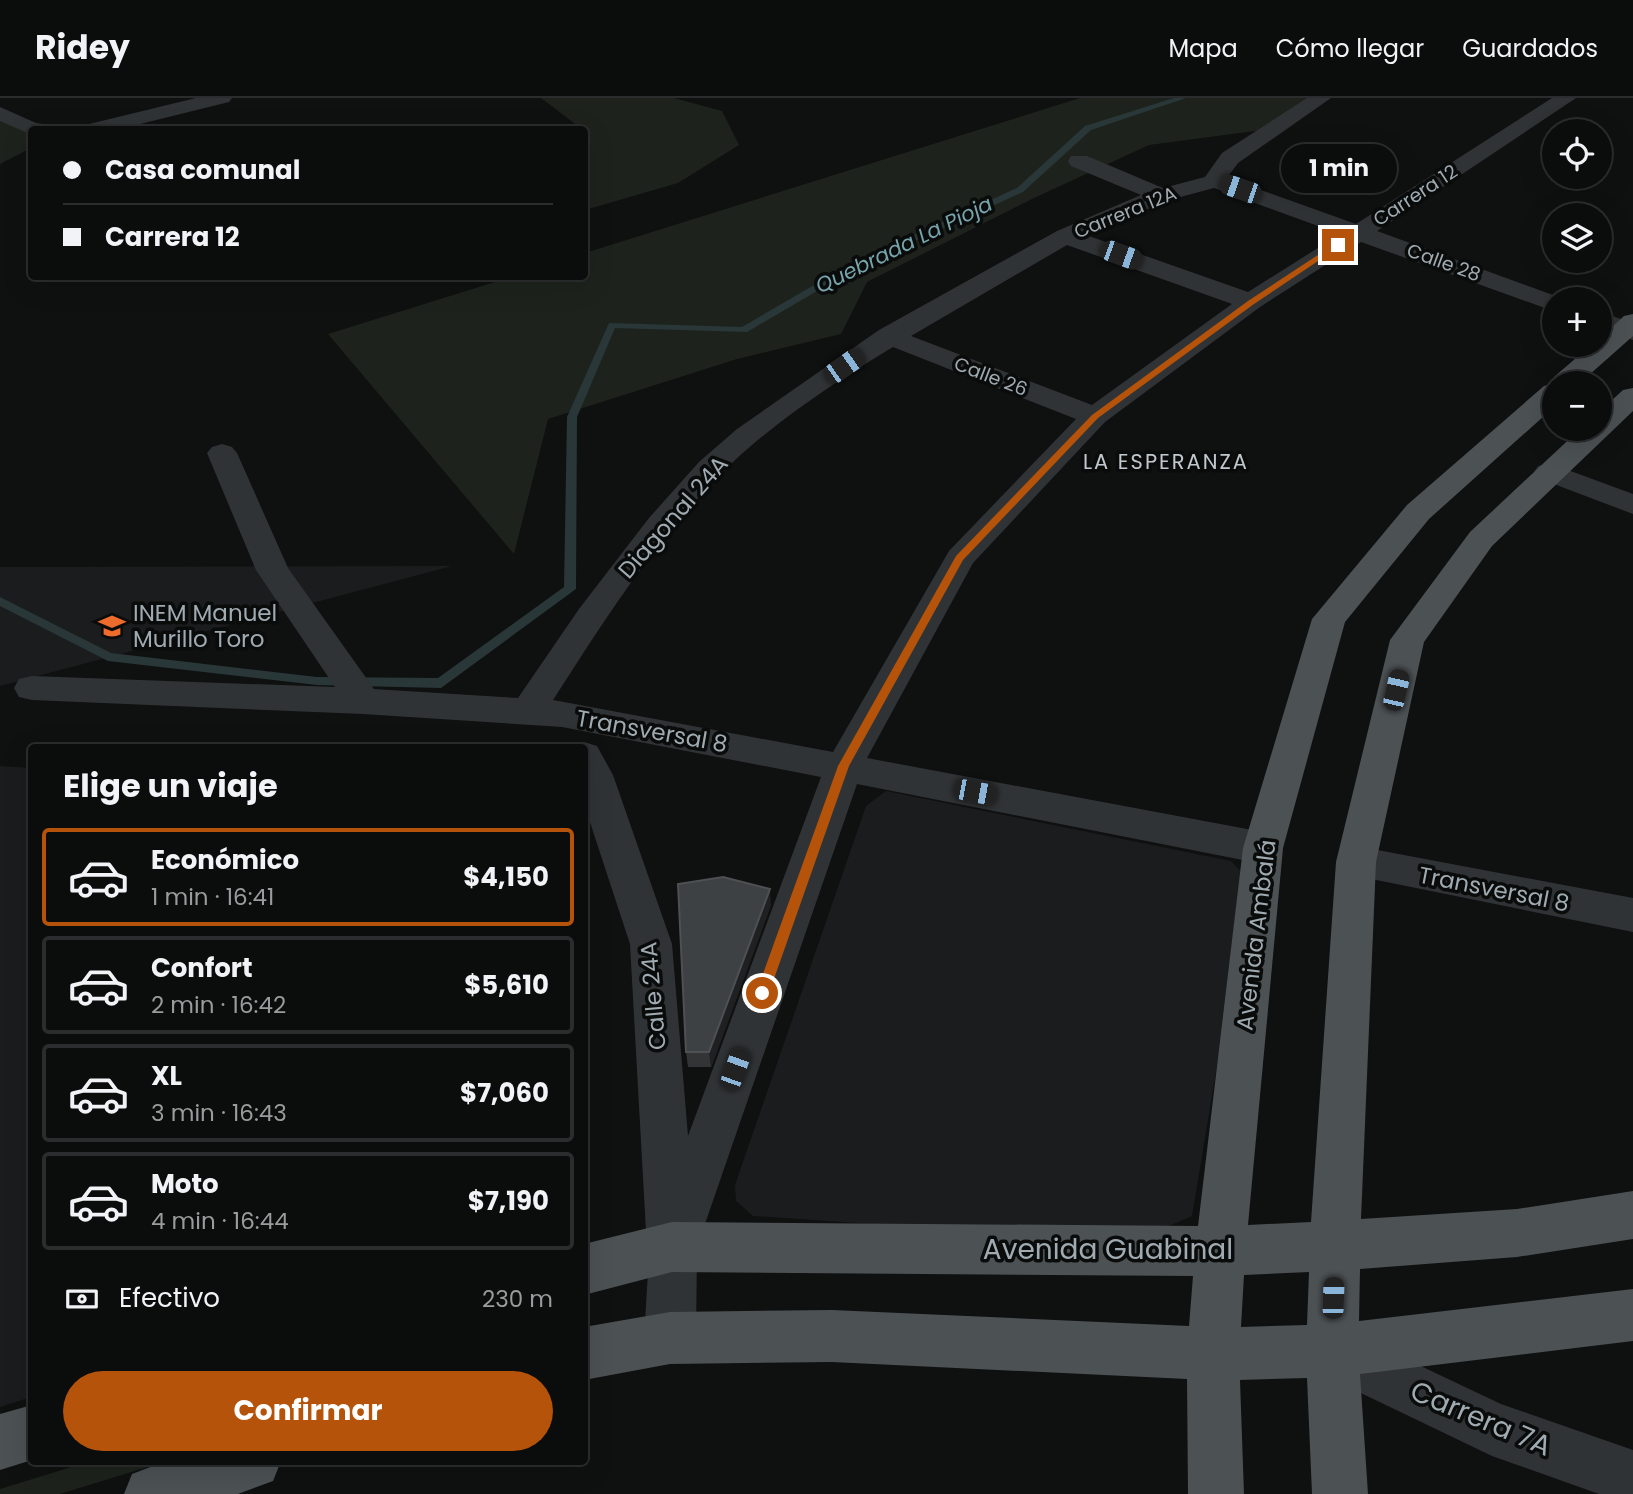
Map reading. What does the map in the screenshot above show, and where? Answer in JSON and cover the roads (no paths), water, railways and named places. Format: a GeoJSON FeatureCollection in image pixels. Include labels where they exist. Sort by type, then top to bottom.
{"type":"FeatureCollection","features":[{"type":"Feature","properties":{"kind":"main road"},"geometry":{"type":"LineString","coordinates":[[1578,371],[1630,328]]}},
{"type":"Feature","properties":{"kind":"main road"},"geometry":{"type":"LineString","coordinates":[[1612,415],[1633,396]]}},
{"type":"Feature","properties":{"kind":"main road","name":"Avenida Ambalá"},"geometry":{"type":"LineString","coordinates":[[1216,1494],[1213,1354],[1220,1251],[1263,848],[1329,619],[1418,512],[1542,403]]}},
{"type":"Feature","properties":{"kind":"main road"},"geometry":{"type":"LineString","coordinates":[[1340,1494],[1332,1351],[1335,1246],[1356,863],[1407,640],[1481,539],[1583,441]]}},
{"type":"Feature","properties":{"kind":"main road","name":"Avenida Guabinal"},"geometry":{"type":"LineString","coordinates":[[588,1269],[672,1247],[1220,1251],[1517,1233],[1633,1215]]}},
{"type":"Feature","properties":{"kind":"main road"},"geometry":{"type":"LineString","coordinates":[[588,1353],[670,1338],[832,1336],[1213,1354],[1332,1351],[1633,1315]]}},
{"type":"Feature","properties":{"kind":"main road"},"geometry":{"type":"LineString","coordinates":[[0,1442],[28,1433]]}},
{"type":"Feature","properties":{"kind":"main road"},"geometry":{"type":"LineString","coordinates":[[152,1494],[241,1465]]}},
{"type":"Feature","properties":{"kind":"street"},"geometry":{"type":"LineString","coordinates":[[105,126],[222,98]]}},
{"type":"Feature","properties":{"kind":"street"},"geometry":{"type":"LineString","coordinates":[[1215,181],[1218,171],[1230,158],[1321,98]]}},
{"type":"Feature","properties":{"kind":"street","name":"Carrera 12"},"geometry":{"type":"LineString","coordinates":[[672,1247],[844,766],[960,558],[1095,416],[1251,302],[1566,98]]}},
{"type":"Feature","properties":{"kind":"street"},"geometry":{"type":"LineString","coordinates":[[0,113],[28,127]]}},
{"type":"Feature","properties":{"kind":"street"},"geometry":{"type":"LineString","coordinates":[[1079,160],[1161,195]]}},
{"type":"Feature","properties":{"kind":"street","name":"Carrera 12A"},"geometry":{"type":"LineString","coordinates":[[888,336],[1065,236],[1161,195],[1215,181]]}},
{"type":"Feature","properties":{"kind":"street","name":"Calle 28"},"geometry":{"type":"LineString","coordinates":[[1215,181],[1360,230],[1542,298]]}},
{"type":"Feature","properties":{"kind":"street","name":"Carrera 12A"},"geometry":{"type":"LineString","coordinates":[[1065,236],[1251,302]]}},
{"type":"Feature","properties":{"kind":"street"},"geometry":{"type":"LineString","coordinates":[[1612,323],[1630,328]]}},
{"type":"Feature","properties":{"kind":"street","name":"Calle 26"},"geometry":{"type":"LineString","coordinates":[[888,336],[1095,416]]}},
{"type":"Feature","properties":{"kind":"street","name":"Diagonal 24A"},"geometry":{"type":"LineString","coordinates":[[545,712],[588,619],[651,537],[711,467],[778,411],[888,336]]}},
{"type":"Feature","properties":{"kind":"street"},"geometry":{"type":"LineString","coordinates":[[222,453],[272,570],[362,700]]}},
{"type":"Feature","properties":{"kind":"street"},"geometry":{"type":"LineString","coordinates":[[1549,472],[1633,505]]}},
{"type":"Feature","properties":{"kind":"street","name":"Transversal 8"},"geometry":{"type":"LineString","coordinates":[[32,688],[362,700],[545,712],[844,766],[1263,848]]}},
{"type":"Feature","properties":{"kind":"street"},"geometry":{"type":"LineString","coordinates":[[545,712],[577,744]]}},
{"type":"Feature","properties":{"kind":"street","name":"Calle 24A"},"geometry":{"type":"LineString","coordinates":[[588,764],[651,944],[672,1247]]}},
{"type":"Feature","properties":{"kind":"street","name":"Transversal 8"},"geometry":{"type":"LineString","coordinates":[[1356,863],[1633,915]]}},
{"type":"Feature","properties":{"kind":"street"},"geometry":{"type":"LineString","coordinates":[[670,1338],[672,1247]]}},
{"type":"Feature","properties":{"kind":"street","name":"Carrera 7A"},"geometry":{"type":"LineString","coordinates":[[1332,1351],[1492,1428],[1633,1478]]}},
{"type":"Feature","properties":{"kind":"waterway","name":"Quebrada La Pioja"},"geometry":{"type":"LineString","coordinates":[[0,601],[108,657],[317,681],[441,683],[570,589],[572,417],[612,325],[744,330],[855,265],[1020,190],[1088,128],[1182,98]]}},
{"type":"Feature","properties":{"kind":"place","name":"INEM Manuel Murillo Toro"},"geometry":{"type":"Point","coordinates":[112,626]}},
{"type":"Feature","properties":{"kind":"district","name":"LA ESPERANZA"},"geometry":{"type":"Point","coordinates":[1166,462]}}]}
